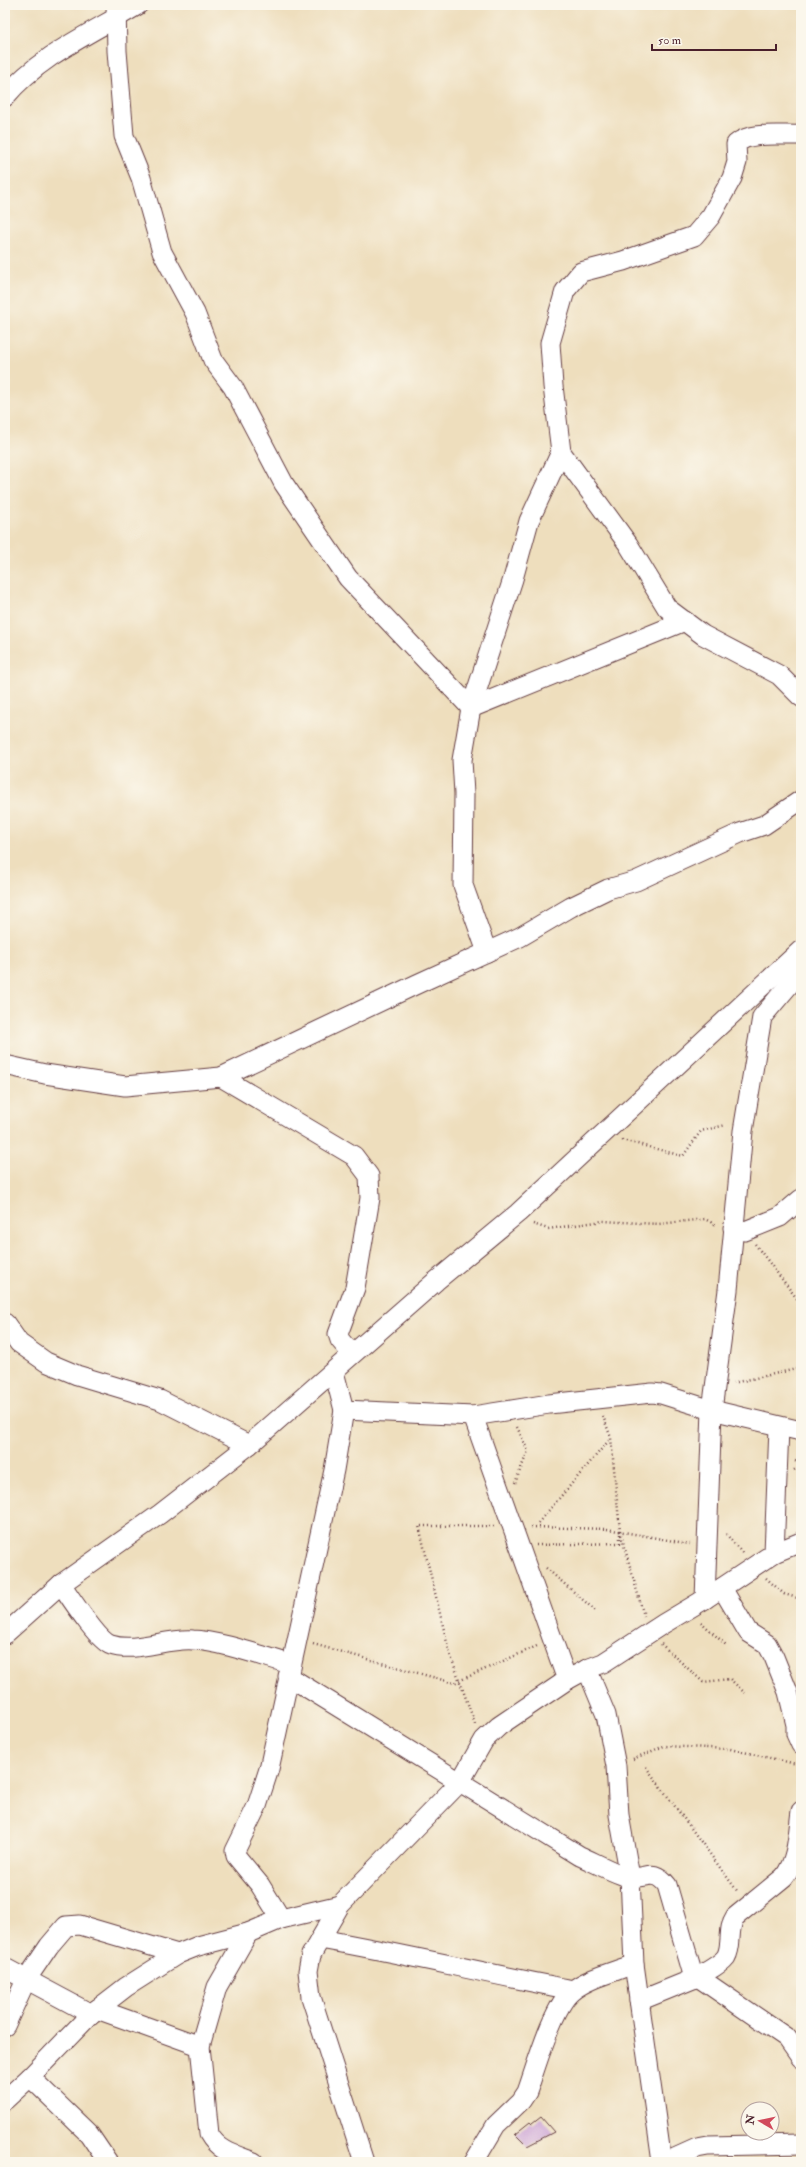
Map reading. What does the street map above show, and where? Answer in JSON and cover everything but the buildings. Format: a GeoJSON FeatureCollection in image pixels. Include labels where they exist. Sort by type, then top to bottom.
{"type":"FeatureCollection","features":[{"type":"Feature","properties":{"kind":"street"},"geometry":{"type":"LineString","coordinates":[[5,97],[13,87],[47,59],[116,12],[138,5]]}},
{"type":"Feature","properties":{"kind":"street"},"geometry":{"type":"LineString","coordinates":[[116,12],[117,51],[124,136],[141,178],[162,252],[194,313],[214,360],[233,387],[284,484],[348,578],[471,708]]}},
{"type":"Feature","properties":{"kind":"street"},"geometry":{"type":"LineString","coordinates":[[801,135],[752,136],[742,138],[736,144],[737,162],[732,178],[711,216],[694,236],[623,261],[580,272],[565,291],[550,343],[553,386],[561,452],[628,544],[667,608],[722,645],[780,675],[801,697]]}},
{"type":"Feature","properties":{"kind":"street"},"geometry":{"type":"LineString","coordinates":[[488,952],[463,885],[464,794],[462,760],[471,708],[502,615],[529,521],[561,452]]}},
{"type":"Feature","properties":{"kind":"street"},"geometry":{"type":"LineString","coordinates":[[471,708],[685,621]]}},
{"type":"Feature","properties":{"kind":"street"},"geometry":{"type":"LineString","coordinates":[[5,1065],[45,1074],[125,1086],[221,1077],[520,937],[571,907],[608,889],[636,881],[740,833],[764,825],[801,800]]}},
{"type":"Feature","properties":{"kind":"street"},"geometry":{"type":"LineString","coordinates":[[5,1634],[61,1584],[160,1514],[249,1445],[334,1372],[352,1354],[436,1281],[513,1218],[801,950]]}},
{"type":"Feature","properties":{"kind":"street"},"geometry":{"type":"LineString","coordinates":[[705,1599],[712,1410],[728,1290],[745,1121],[757,1055],[758,1033],[762,1018],[801,971]]}},
{"type":"Feature","properties":{"kind":"street"},"geometry":{"type":"LineString","coordinates":[[221,1077],[354,1156],[369,1176],[370,1198],[355,1288],[338,1334],[340,1340],[352,1354]]}},
{"type":"Feature","properties":{"kind":"street"},"geometry":{"type":"LineString","coordinates":[[734,1229],[780,1217],[801,1199]]}},
{"type":"Feature","properties":{"kind":"street"},"geometry":{"type":"LineString","coordinates":[[5,1323],[19,1343],[46,1362],[77,1375],[160,1400],[249,1445]]}},
{"type":"Feature","properties":{"kind":"street"},"geometry":{"type":"LineString","coordinates":[[281,1919],[260,1885],[236,1856],[235,1851],[257,1806],[269,1769],[289,1670],[334,1470],[344,1410],[334,1372]]}},
{"type":"Feature","properties":{"kind":"street"},"geometry":{"type":"LineString","coordinates":[[344,1410],[473,1416],[597,1399],[661,1394],[712,1410],[779,1428],[801,1431]]}},
{"type":"Feature","properties":{"kind":"street"},"geometry":{"type":"LineString","coordinates":[[473,1416],[567,1680]]}},
{"type":"Feature","properties":{"kind":"street"},"geometry":{"type":"LineString","coordinates":[[774,1553],[779,1428]]}},
{"type":"Feature","properties":{"kind":"street"},"geometry":{"type":"LineString","coordinates":[[364,2162],[311,1997],[308,1970],[311,1955],[340,1905],[460,1782],[484,1740],[499,1726],[567,1680],[587,1669],[603,1663],[705,1599],[774,1553],[801,1542]]}},
{"type":"Feature","properties":{"kind":"street"},"geometry":{"type":"LineString","coordinates":[[61,1584],[94,1630],[110,1645],[130,1647],[175,1640],[194,1640],[289,1670],[460,1782],[580,1856],[630,1877],[652,1874],[661,1878],[667,1885],[696,1978],[787,2038],[801,2058]]}},
{"type":"Feature","properties":{"kind":"street"},"geometry":{"type":"LineString","coordinates":[[722,1588],[748,1632],[766,1644],[774,1657],[788,1692],[796,1725],[796,1734],[801,1745]]}},
{"type":"Feature","properties":{"kind":"street"},"geometry":{"type":"LineString","coordinates":[[587,1669],[606,1715],[616,1766],[619,1815],[630,1877],[634,1964],[662,2162]]}},
{"type":"Feature","properties":{"kind":"street"},"geometry":{"type":"LineString","coordinates":[[639,2001],[696,1978],[722,1961],[727,1955],[731,1926],[735,1917],[784,1877],[789,1870],[794,1860],[801,1811]]}},
{"type":"Feature","properties":{"kind":"street"},"geometry":{"type":"LineString","coordinates":[[5,2100],[30,2077],[94,2011],[126,1987],[178,1954],[198,1946],[248,1933],[281,1919],[340,1905]]}},
{"type":"Feature","properties":{"kind":"street"},"geometry":{"type":"LineString","coordinates":[[5,2026],[26,1980],[66,1926],[71,1924],[80,1924],[178,1954]]}},
{"type":"Feature","properties":{"kind":"street"},"geometry":{"type":"LineString","coordinates":[[248,1933],[217,1987],[200,2046],[209,2134],[214,2143],[223,2150],[254,2162]]}},
{"type":"Feature","properties":{"kind":"street"},"geometry":{"type":"LineString","coordinates":[[320,1939],[384,1950],[469,1970],[573,1990]]}},
{"type":"Feature","properties":{"kind":"street"},"geometry":{"type":"LineString","coordinates":[[474,2162],[496,2125],[521,2101],[527,2092],[552,2024],[565,1996],[573,1990],[634,1964]]}},
{"type":"Feature","properties":{"kind":"street"},"geometry":{"type":"LineString","coordinates":[[5,1968],[26,1980],[94,2011],[200,2046]]}},
{"type":"Feature","properties":{"kind":"street"},"geometry":{"type":"LineString","coordinates":[[30,2077],[89,2134],[108,2162]]}},
{"type":"Feature","properties":{"kind":"street"},"geometry":{"type":"LineString","coordinates":[[666,2162],[697,2148],[708,2146],[801,2144]]}},
{"type":"Feature","properties":{"kind":"path"},"geometry":{"type":"LineString","coordinates":[[602,1135],[683,1156],[701,1131],[745,1121]]}},
{"type":"Feature","properties":{"kind":"path"},"geometry":{"type":"LineString","coordinates":[[513,1218],[548,1229],[603,1221],[659,1224],[705,1219],[734,1229],[801,1304]]}},
{"type":"Feature","properties":{"kind":"path"},"geometry":{"type":"LineString","coordinates":[[715,1387],[801,1368]]}},
{"type":"Feature","properties":{"kind":"path"},"geometry":{"type":"LineString","coordinates":[[520,1545],[620,1543],[611,1438],[597,1399]]}},
{"type":"Feature","properties":{"kind":"path"},"geometry":{"type":"LineString","coordinates":[[506,1506],[528,1451],[510,1410]]}},
{"type":"Feature","properties":{"kind":"path"},"geometry":{"type":"LineString","coordinates":[[538,1523],[611,1438]]}},
{"type":"Feature","properties":{"kind":"path"},"geometry":{"type":"LineString","coordinates":[[419,1526],[449,1651],[477,1728]]}},
{"type":"Feature","properties":{"kind":"path"},"geometry":{"type":"LineString","coordinates":[[607,1529],[706,1547]]}},
{"type":"Feature","properties":{"kind":"path"},"geometry":{"type":"LineString","coordinates":[[724,1529],[726,1536],[754,1566],[784,1594],[801,1599]]}},
{"type":"Feature","properties":{"kind":"path"},"geometry":{"type":"LineString","coordinates":[[620,1531],[649,1633],[703,1682],[730,1679],[745,1693]]}},
{"type":"Feature","properties":{"kind":"path"},"geometry":{"type":"LineString","coordinates":[[543,1566],[597,1612]]}},
{"type":"Feature","properties":{"kind":"path"},"geometry":{"type":"LineString","coordinates":[[688,1609],[727,1646]]}},
{"type":"Feature","properties":{"kind":"path"},"geometry":{"type":"LineString","coordinates":[[311,1644],[454,1683],[552,1640]]}},
{"type":"Feature","properties":{"kind":"path"},"geometry":{"type":"LineString","coordinates":[[616,1766],[664,1746],[730,1749],[801,1765]]}},
{"type":"Feature","properties":{"kind":"path"},"geometry":{"type":"LineString","coordinates":[[646,1768],[743,1898]]}}]}
